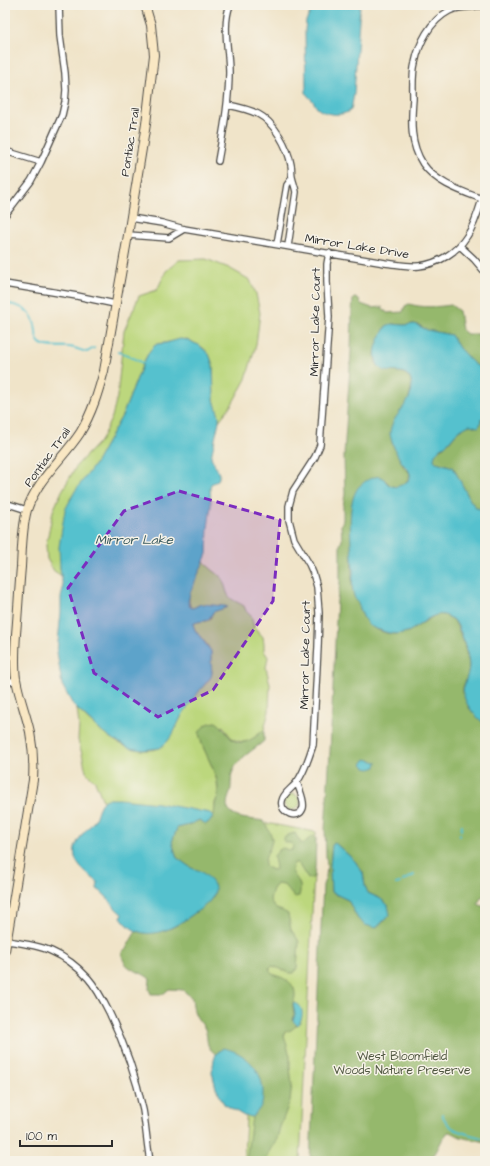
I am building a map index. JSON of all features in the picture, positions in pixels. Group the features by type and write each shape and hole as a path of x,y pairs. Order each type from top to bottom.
{"main road":[{"name":"Pontiac Trail","path":"5,951 34,780 34,764 30,731 16,680 15,654 24,525 35,492 79,433 88,418 104,371 146,124 154,55 151,25 145,5"}],"street":[{"path":"5,215 31,181 62,115 65,102 65,73 60,36 59,5"},
{"path":"218,161 228,105 229,72 226,25 227,12 230,5"},
{"path":"482,199 445,183 433,175 423,164 415,148 411,126 414,64 420,45 428,30 449,11 465,7 485,6"},
{"path":"228,105 243,108 259,114 280,136 286,149 291,165 292,178 296,192 288,246"},
{"path":"5,151 41,162"},
{"path":"277,244 287,185 292,178"},
{"name":"Mirror Lake Drive","path":"131,218 184,229 402,265 419,266 434,262 460,246 468,235 485,190"},
{"path":"283,204 294,206"},
{"path":"128,235 169,238 184,229"},
{"path":"460,246 485,272"},
{"name":"Mirror Lake Court","path":"297,782 299,791 304,800 304,807 302,812 290,815 285,812 281,806 282,800 297,782 309,759 313,745 319,613 317,587 313,573 294,540 289,520 288,506 298,481 315,457 320,445 329,317 326,282 329,253"},
{"path":"5,284 115,304"},
{"path":"5,503 28,510"},
{"path":"5,683 16,680"},
{"path":"7,941 39,947 52,951 65,958 83,973 99,993 117,1029 133,1071 143,1110 150,1161"}],"highlighted area":[{"path":"179,491 280,520 273,601 213,690 158,717 94,673 68,588 124,511"}],"green space":[{"path":"206,259 229,268 250,280 256,294 260,313 256,345 246,379 232,404 219,421 214,399 213,367 208,354 203,348 187,339 157,344 153,347 143,363 123,414 95,464 70,499 60,568 62,576 54,571 47,559 46,545 53,511 62,491 77,465 101,440 112,417 117,397 124,331 139,296 157,290 166,271 179,260"},
{"name":"West Bloomfield Woods Nature Preserve","path":"354,298 359,299 361,304 372,308 382,307 387,313 403,312 405,306 409,304 430,307 451,305 459,311 462,330 467,334 485,334 485,371 473,363 459,348 451,335 427,330 414,324 393,324 386,326 377,347 375,355 376,363 379,368 384,370 403,373 408,376 411,381 408,402 392,443 404,467 410,475 407,481 398,487 391,486 383,478 351,525 352,584 354,596 364,619 375,629 386,633 395,634 408,632 437,614 445,615 454,620 463,640 469,664 468,675 463,687 463,693 469,708 485,724 485,896 481,897 478,904 485,907 485,1142 464,1138 448,1132 429,1161 310,1161 323,885 326,877 327,866 325,829 337,600 340,585 340,545 342,540 341,525 343,520 345,494 344,456","holes":["335,843 355,861 363,873 365,886 368,893 381,899 385,921 379,924 358,919 348,900 331,892 330,867 332,845"]},
{"path":"481,419 485,419 485,510 476,508 470,500 453,467 434,460 436,453 460,430 472,425 478,427"},
{"name":"West Bloomfield Woods Nature Preserve","path":"204,561 221,577 228,595 233,600 244,606 246,611 251,616 254,627 263,637 264,651 268,657 266,668 270,684 269,711 264,730 250,741 242,742 232,739 223,726 201,743 209,758 217,781 218,796 215,803 215,814 316,832 300,1161 243,1161 247,1102 135,801 109,799 103,801 95,781 86,772 78,740 79,725 77,709 109,737 118,743 138,750 158,748 167,741 173,733 185,710 209,680 212,673 211,652 196,632 193,624 210,619 213,612 227,607 201,604 193,608 190,604 189,599 192,585"},
{"name":"West Bloomfield Woods Nature Preserve","path":"216,722 232,739 240,742 245,742 257,736 264,730 264,741 242,758 235,766 227,806 231,813 238,817 264,821 272,838 265,865 268,868 274,870 276,869 274,856 279,850 283,848 292,850 293,846 291,843 284,842 284,838 288,835 295,833 300,842 303,844 312,836 316,838 314,877 308,879 298,863 294,863 292,869 299,882 299,896 294,897 284,885 277,884 273,889 270,899 275,908 288,914 291,930 299,942 297,968 294,973 290,973 273,966 269,968 273,974 288,981 295,991 293,1020 297,1025 291,1030 285,1032 284,1035 290,1056 292,1084 290,1101 277,1139 270,1150 266,1161 246,1161 252,1117 258,1110 223,1048 216,1054 208,1045 205,1029 195,1014 192,998 183,990 169,989 163,994 151,994 149,989 150,979 128,966 125,963 122,952 127,947 136,931 152,932 166,930 173,927 199,910 210,901 214,895 215,888 213,883 201,872 191,868 177,858 172,842 177,828 189,825 199,820 206,824 214,816 215,804 218,796 217,783 199,733 206,725"},
{"path":"289,794 295,794 300,799 298,808 295,810 289,810 284,805 284,799"}],"water":[{"path":"314,5 360,5 354,94 351,110 343,114 329,114 320,110 306,92 305,30 306,21"},
{"path":"391,324 415,324 427,330 451,335 459,348 473,363 485,371 485,419 481,419 479,427 469,425 457,432 445,446 435,454 434,460 453,467 470,500 476,508 485,510 485,724 469,707 464,697 463,692 469,661 462,635 454,620 443,615 432,616 412,630 393,634 373,628 367,623 353,593 350,519 352,502 356,492 364,482 374,477 382,477 388,484 395,487 406,482 410,477 409,471 397,454 390,434 394,420 407,402 410,395 412,388 411,381 404,373 383,370 376,360 376,350 379,340 386,326"},
{"name":"Mirror Lake","path":"180,339 189,340 199,345 209,354 213,365 214,400 219,416 211,457 219,474 219,478 211,484 210,487 211,506 207,554 190,593 188,602 190,607 193,608 201,604 228,607 213,612 206,620 193,624 195,630 211,651 211,677 182,715 173,734 167,742 160,748 143,750 129,748 104,734 73,705 62,685 57,652 63,588 59,547 65,510 75,491 95,464 123,414 149,352 157,344"},
{"path":"366,759 377,762 376,767 370,769 366,768 362,764"},
{"path":"106,799 158,803 210,813 213,816 206,824 199,820 189,825 177,828 172,842 177,858 203,873 214,885 215,889 211,899 201,909 174,926 155,933 137,931 129,926 121,917 122,914 104,894 97,889 98,882 81,867 75,856 77,843 83,833 94,821 100,806"},
{"path":"335,843 355,861 363,873 365,886 368,893 381,899 388,905 390,915 376,928 365,925 358,919 348,900 331,892 330,867 332,845"},
{"path":"293,1003 297,1004 301,1008 302,1012 300,1022 297,1025 293,1021 295,1014"},
{"path":"223,1048 238,1053 251,1063 256,1069 262,1083 263,1091 261,1106 252,1117 244,1116 224,1104 216,1088 212,1072 214,1060 216,1054"}],"waterway":[{"path":"5,303 22,308 30,314 35,324 38,341 45,346 71,347 87,352 94,348"},
{"path":"118,352 143,363"},
{"path":"461,830 462,825"},
{"path":"403,881 414,875"},
{"path":"396,884 400,883"},
{"path":"442,1114 445,1121 454,1129 485,1139"}]}
